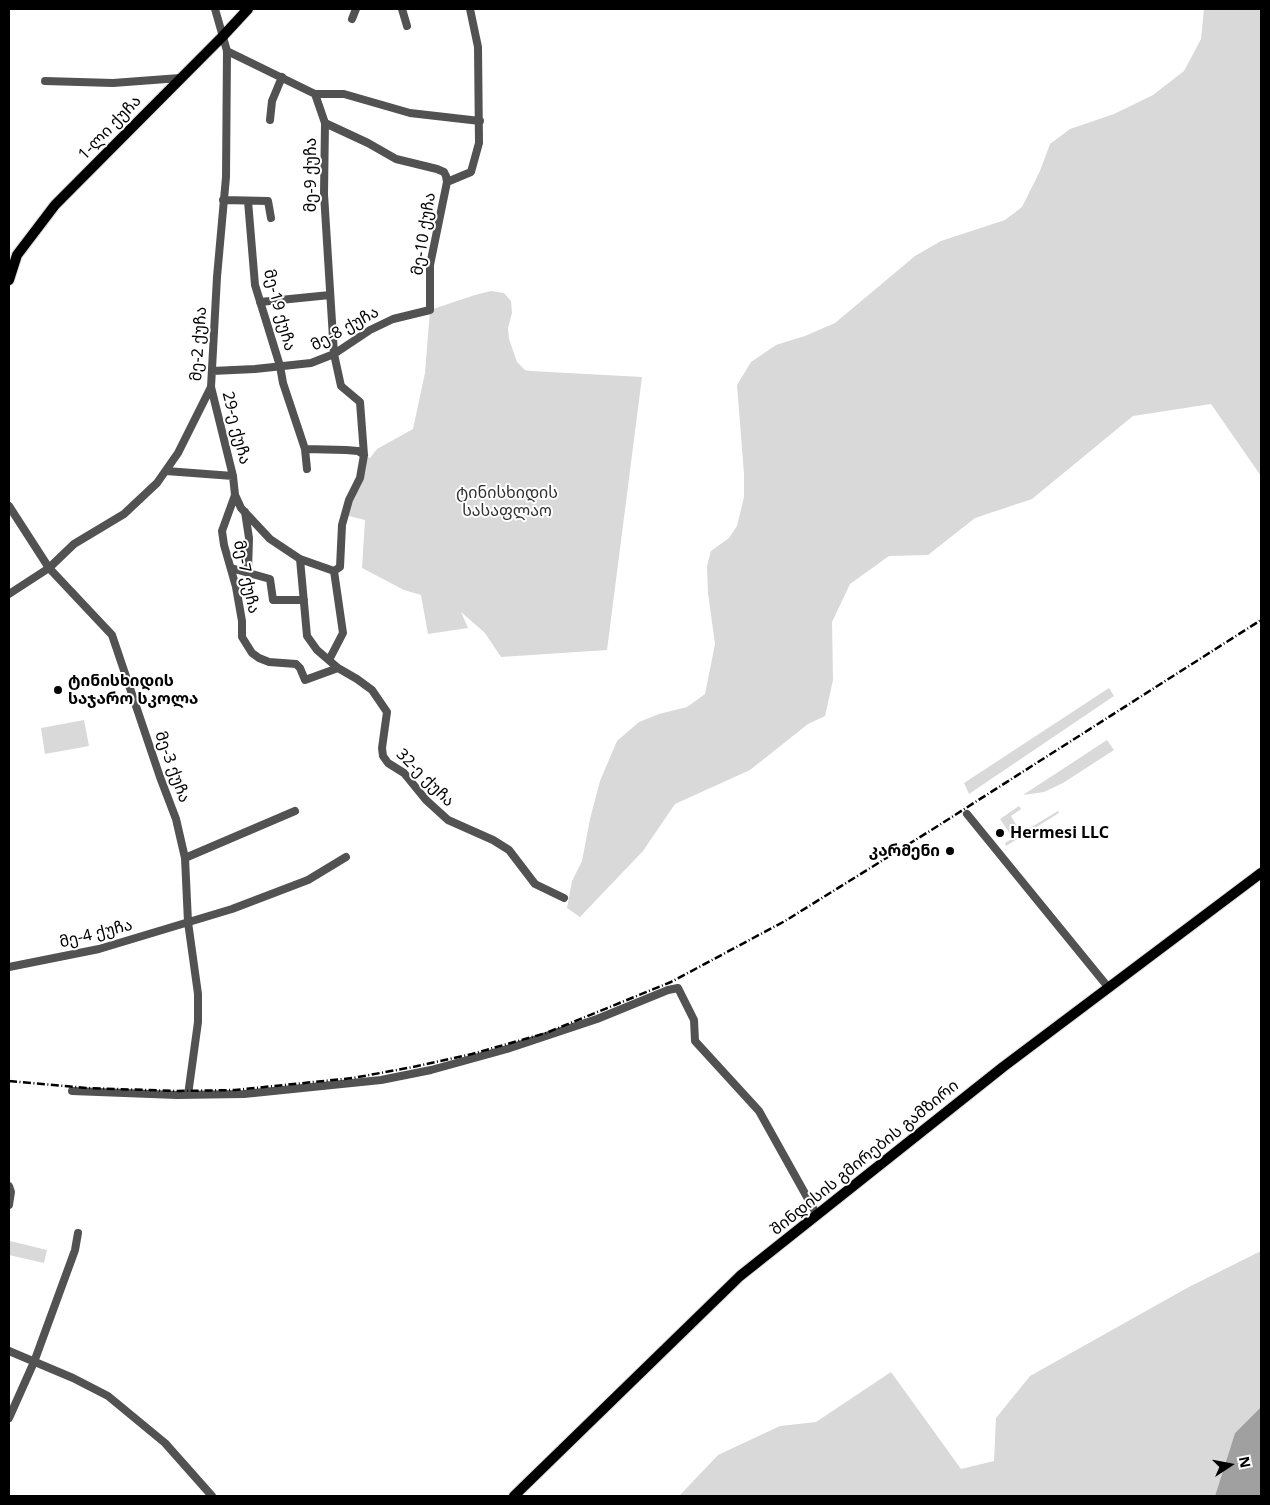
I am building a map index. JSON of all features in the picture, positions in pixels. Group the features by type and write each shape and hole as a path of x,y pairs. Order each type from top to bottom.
{"main road":[{"name":"1-ლი ქუჩა","path":"9,280 17,255 56,205 248,9"},
{"name":"შინდისის გმირების გამზირი","path":"514,1496 740,1276 940,1116 1261,873"}],"street":[{"name":"მე-2 ქუჩა","path":"9,594 49,568 74,544 124,514 157,483 178,453 211,387 226,176 227,51 214,9"},
{"path":"352,19 356,9"},
{"path":"402,9 407,26"},
{"path":"447,182 471,172 479,142 478,47 470,9"},
{"path":"227,51 315,94 344,94 410,113 480,121"},
{"path":"270,120 272,101 282,77"},
{"path":"46,81 113,83 180,78"},
{"name":"მე-9 ქუჩა","path":"315,94 325,123 324,194 334,354 341,386 360,402 364,454 360,478 342,525 340,567 334,571"},
{"name":"მე-10 ქუჩა","path":"325,123 368,143 396,159 444,172 447,182 430,265 430,310"},
{"path":"223,200 268,201 271,218"},
{"name":"მე-19 ქუჩა","path":"248,201 255,285 280,366 282,383 305,449 307,469"},
{"path":"260,302 330,295"},
{"name":"მე-8 ქუჩა","path":"212,371 311,363 334,354 370,330 393,319 430,310"},
{"name":"29-ე ქუჩა","path":"211,387 234,476 235,495"},
{"path":"305,449 358,451 364,454"},
{"path":"166,471 234,476"},
{"path":"235,495 241,508 270,539 300,559 334,571 343,633 329,660"},
{"name":"მე-7 ქუჩა","path":"235,495 222,531 240,612 242,637 252,653 269,662 296,664 300,668 305,680 338,668"},
{"name":"მე-3 ქუჩა","path":"9,506 49,568 112,635 176,819 185,858 188,922 198,994 198,1022 188,1095"},
{"path":"245,512 249,538 248,572"},
{"name":"32-ე ქუჩა","path":"300,559 307,636 317,650 338,668 372,690 387,712 382,748 383,756 388,763 404,774 426,800 448,820 493,840 509,850 535,884 564,898"},
{"path":"230,568 270,579 273,600 304,600"},
{"path":"185,858 295,811"},
{"path":"967,814 1108,987"},
{"name":"მე-4 ქუჩა","path":"9,967 99,950 232,909 308,880 346,857"},
{"path":"72,1091 188,1095 244,1094 381,1080 431,1070 507,1049 597,1020 668,990 678,988 694,1020 695,1041 759,1111 817,1215"},
{"path":"9,1186 11,1192 9,1205"},
{"path":"9,1418 34,1362 75,1250 78,1233"},
{"path":"9,1351 73,1378 108,1396 166,1443 212,1496"}],"green space":[{"path":"1204,9 1261,9 1261,476 1211,404 1133,416 1032,499 975,518 928,555 889,556 850,584 832,622 833,680 825,716 808,724 750,770 675,804 643,851 580,917 567,908 572,881 582,861 600,781 617,741 639,722 659,714 687,707 705,694 715,644 708,593 707,566 711,551 729,538 737,526 744,497 737,385 751,362 776,345 805,336 835,323 915,256 941,241 1005,220 1022,207 1040,171 1050,144 1070,129 1114,114 1153,95 1184,71 1201,39"},
{"name":"ტინისხიდის სასაფლაო","path":"491,291 504,293 511,301 512,313 508,328 509,339 517,362 525,370 642,377 607,650 501,657 485,633 461,612 468,628 428,634 421,595 404,590 362,568 365,520 345,515 364,455 370,458 377,449 413,429 425,373 430,310"},
{"path":"1109,688 1114,696 969,794 964,783"},
{"path":"84,720 89,746 45,754 41,728"},
{"path":"1107,740 1114,750 1063,783 1044,792 1023,795"},
{"path":"1019,806 1021,809 1011,816 1018,828 1010,834 1000,819"},
{"path":"1058,811 1059,813 1006,846 1005,843"},
{"path":"10,1241 47,1250 44,1263 9,1255"},
{"path":"1261,1251 1261,1407 1235,1433 1215,1496 679,1496 718,1455 780,1426 816,1422 891,1372 961,1469 994,1461 996,1418 1030,1376 1187,1288"}],"shaded area":[{"path":"1261,1407 1261,1496 1215,1496 1235,1433"}],"railway":[{"path":"9,1081 86,1088 177,1091 235,1090 353,1078 472,1054 546,1033 671,982 785,921 1261,620"}],"place":[{"name":"ტინისხიდის საჯარო სკოლა","path":"58,690"},
{"name":"Hermesi LLC","path":"1000,833"},
{"name":"კარმენი","path":"950,851"}]}
